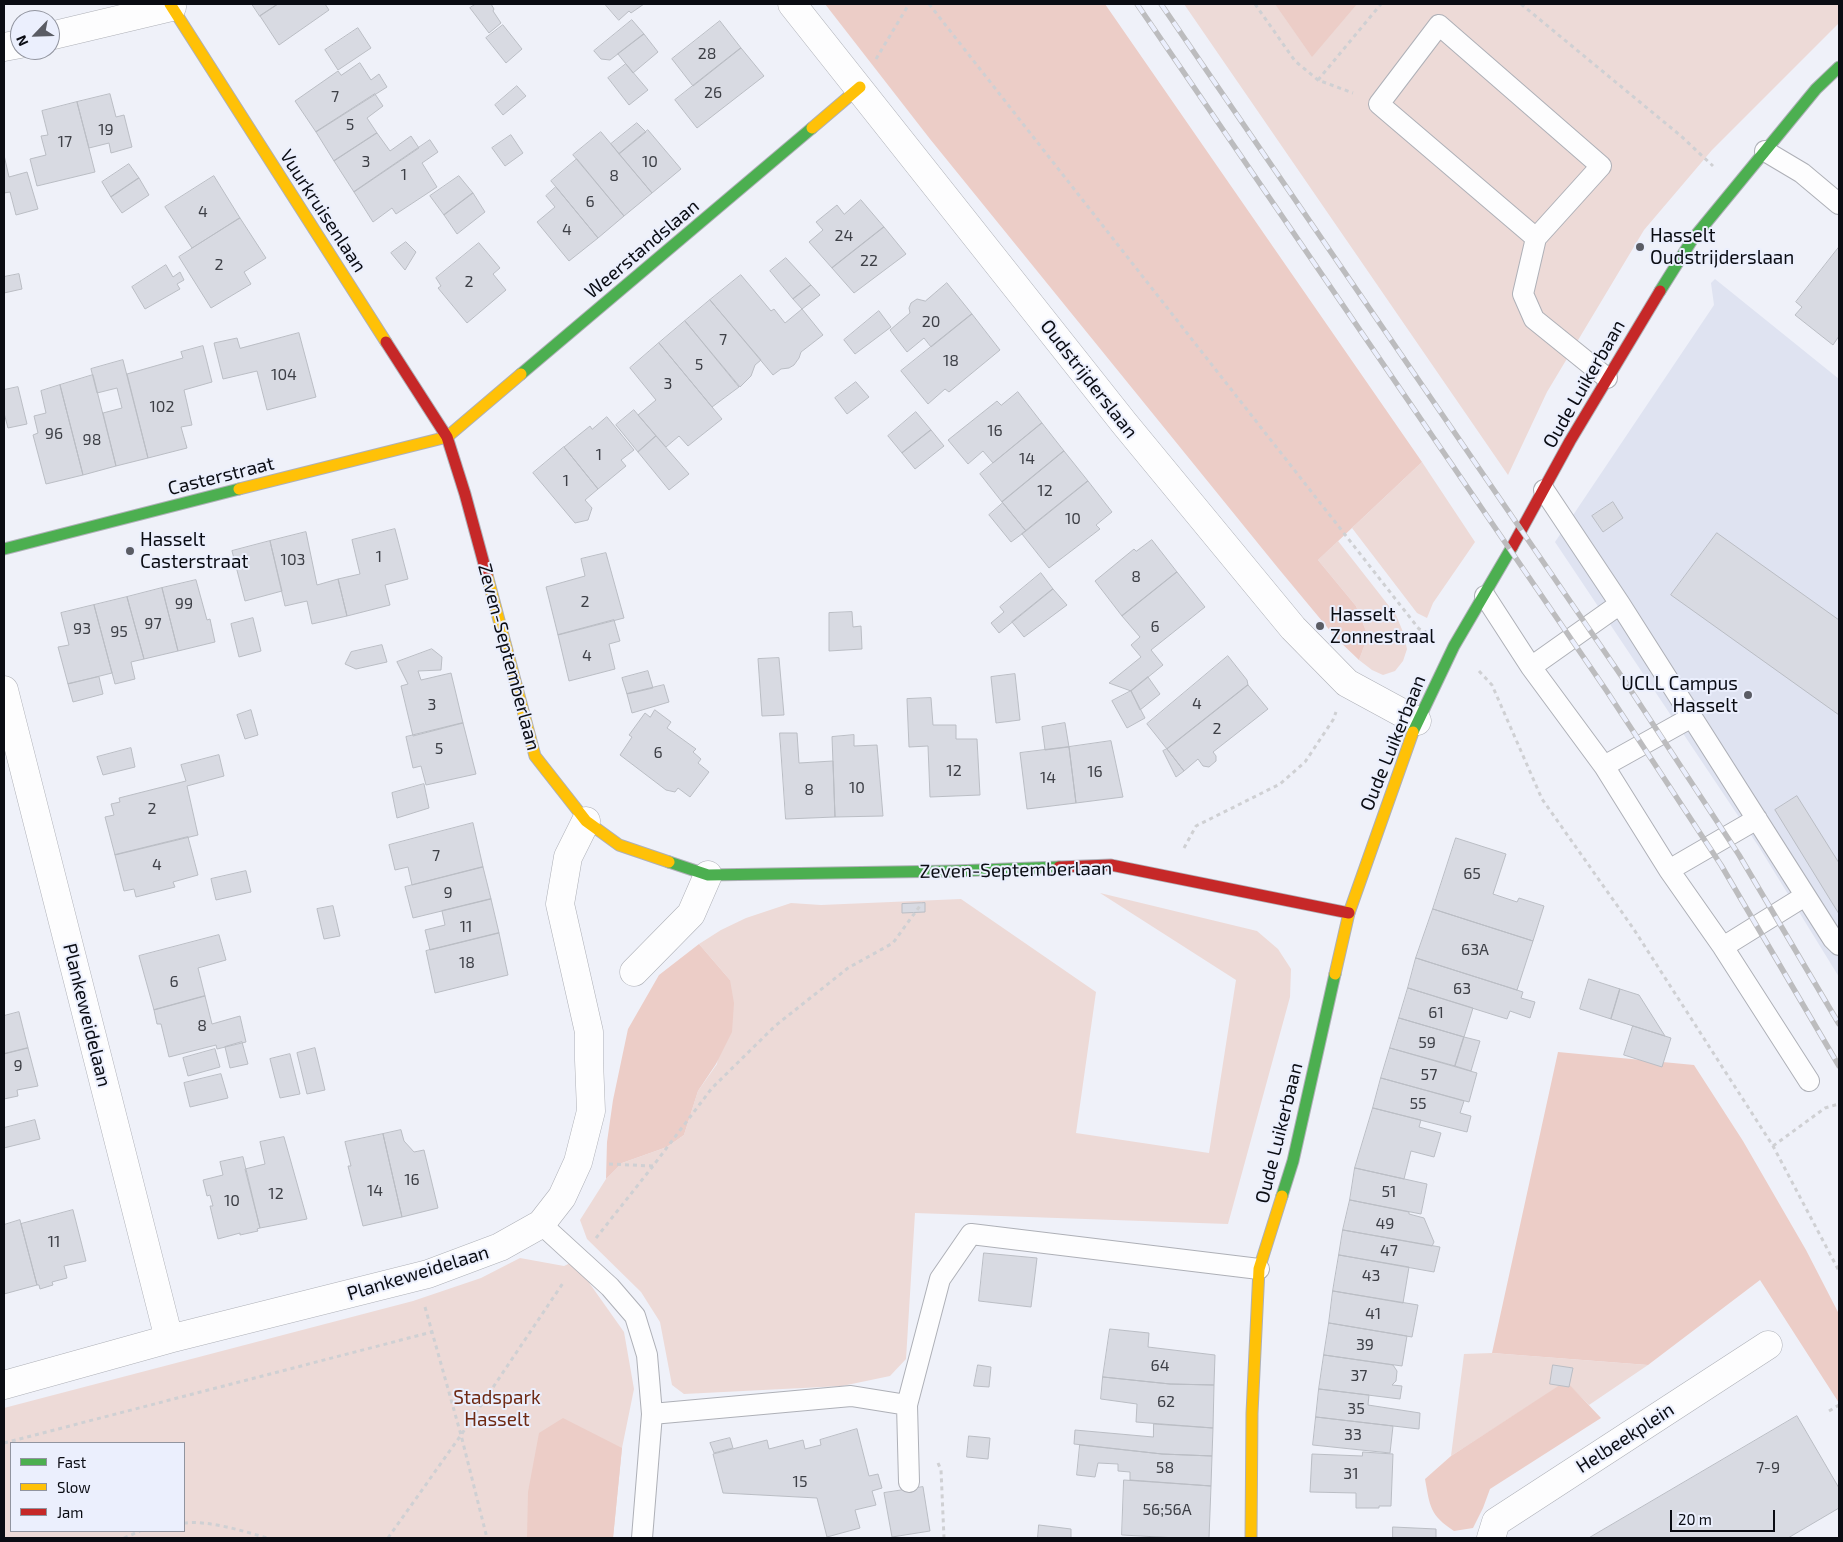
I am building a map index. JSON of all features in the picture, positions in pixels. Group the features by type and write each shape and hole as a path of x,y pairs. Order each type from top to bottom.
{"street":[{"name":"Oudstrijderslaan","path":"792,4 1130,431 1294,628 1347,683 1417,721"},
{"path":"60,34 171,6"},
{"name":"Vuurkruisenlaan","path":"171,6 447,437"},
{"name":"Oude Luikerbaan","path":"1251,1538 1252,1413 1259,1269 1293,1161 1349,913 1417,721 1454,646 1485,596 1570,441 1692,240 1816,89 1839,67"},
{"name":"Weerstandslaan","path":"447,437 860,88"},
{"name":"Casterstraat","path":"4,549 447,437"},
{"name":"Zeven-Septemberlaan","path":"447,437 465,494 535,756 586,821 619,846 708,875 1111,866 1349,913"},
{"name":"Plankeweidelaan","path":"4,690 169,1339"},
{"name":"Plankeweidelaan","path":"4,1385 169,1339 416,1278 500,1248 541,1224 562,1197 578,1162 591,1111 589,1032 560,904 568,857 586,821"},
{"path":"634,972 690,914 708,875"},
{"name":"Helbeekplein","path":"1491,1538 1496,1522 1768,1344"}],"lane":[{"path":"1536,238 1380,104 1439,25 1601,166 1536,238 1523,294 1534,319 1607,378"},
{"path":"1765,151 1802,174 1839,204"},
{"path":"1544,490 1620,604 1805,896 1833,939 1839,945"},
{"path":"1485,596 1531,667 1604,766 1669,870 1723,947 1809,1081"},
{"path":"1531,667 1620,604"},
{"path":"1604,766 1692,717"},
{"path":"1669,870 1757,818"},
{"path":"1723,947 1805,896"},
{"path":"541,1224 610,1287 635,1316 647,1355 652,1414 642,1538"},
{"path":"909,1482 907,1405 940,1279 971,1234 1259,1269"},
{"path":"652,1414 851,1396 907,1405"}],"path":[{"path":"860,88 909,4"},
{"path":"929,4 1419,629 1454,646 1492,685 1542,799 1632,928 1773,1146 1839,1270"},
{"path":"1255,4 1294,61 1318,80 1380,104"},
{"path":"1318,80 1382,4"},
{"path":"1521,4 1681,136 1735,187"},
{"path":"1168,877 1196,826 1280,784 1305,762 1333,720 1347,683"},
{"path":"388,1538 461,1435 579,1259 712,1088 775,1026 848,968 893,943 922,903"},
{"path":"1773,1146 1825,1108 1839,1104"},
{"path":"578,1162 653,1166"},
{"path":"416,1278 461,1435 487,1538"},
{"path":"4,1443 432,1332"},
{"path":"1829,1411 1839,1405"},
{"path":"185,1523 192,1522 240,1530 267,1538"},
{"path":"124,1538 138,1532"}],"shaded area":[{"path":"825,4 1105,4 1422,462 1318,560 1356,606 1368,636 1359,660 1337,639 1278,568 930,139"},
{"path":"1275,4 1357,4 1312,57"},
{"name":"UCLL Campus Hasselt","path":"1715,279 1839,379 1839,977 1759,847 1555,542 1714,305 1711,283"},
{"path":"699,944 730,980 734,1003 732,1032 716,1064 698,1091 684,1135 667,1147 622,1163 606,1179 607,1142 613,1100 628,1029 659,975"},
{"path":"1558,1052 1694,1065 1743,1141 1806,1250 1839,1314 1839,1403 1760,1280 1648,1365 1492,1353"},
{"path":"1566,1381 1601,1418 1490,1489 1473,1528 1454,1531 1440,1520 1432,1510 1425,1479 1451,1456"},
{"path":"563,1418 622,1448 613,1538 527,1538 528,1492 539,1433"}],"green space":[{"path":"1184,4 1839,4 1839,23 1712,150 1644,230 1547,392 1508,475"},
{"path":"1422,462 1475,542 1433,603 1427,618 1417,613 1352,528"},
{"path":"1338,541 1396,615 1407,649 1403,661 1395,671 1383,675 1372,670 1359,660 1368,636 1356,606 1318,560"},
{"path":"1100,893 1257,931 1278,949 1291,969 1290,997 1228,1224 915,1213 906,1359 890,1376 842,1386 684,1394 672,1385 660,1322 641,1292 587,1239 580,1220 606,1179 622,1163 667,1147 684,1135 698,1091 717,1064 730,980 699,944 721,930 746,918 791,903 821,905 961,899 1096,992 1076,1133 1209,1153 1236,980"},
{"name":"Stadspark Hasselt","path":"520,1258 564,1266 579,1259 590,1284 624,1332 634,1389 622,1448 613,1538 4,1538 4,1408 413,1301 481,1278"},
{"path":"1492,1353 1648,1365 1589,1405 1566,1382 1451,1456 1464,1354"}],"building":[{"path":"252,4 278,4 260,16"},
{"path":"278,4 325,4 329,10 279,45 260,16"},
{"path":"476,4 491,4 501,23 489,33 470,8"},
{"path":"605,4 644,4 631,13 629,11 619,20"},
{"path":"632,20 644,34 610,60 601,59 594,51"},
{"path":"720,21 741,48 693,86 672,59"},
{"path":"503,25 522,49 506,63 486,38"},
{"path":"358,28 371,48 338,70 325,50"},
{"path":"644,34 658,52 633,73 618,54"},
{"path":"741,48 764,76 697,128 675,100"},
{"path":"360,63 371,80 379,74 387,87 316,132 295,101 338,71 341,75"},
{"path":"626,64 648,90 629,105 608,78"},
{"path":"517,86 526,96 503,115 495,105"},
{"path":"110,94 116,117 124,115 132,147 111,153 109,143 89,148 77,102"},
{"path":"375,94 383,106 367,118 377,133 334,161 316,132"},
{"path":"77,102 95,172 37,186 30,159 46,155 41,136 48,135 42,111"},
{"path":"637,123 646,132 619,154 611,144"},
{"path":"648,130 681,169 652,193 619,154"},
{"path":"601,132 652,193 624,216 573,155"},
{"path":"377,133 390,151 411,136 419,148 354,192 334,161"},
{"path":"511,135 523,153 505,166 492,148"},
{"path":"430,140 438,152 422,163 437,187 396,214 392,208 373,222 354,192"},
{"path":"4,155 9,177 27,172 38,209 16,215 10,192 4,193"},
{"path":"577,159 624,216 598,238 551,181"},
{"path":"129,164 139,178 111,197 102,182"},
{"path":"214,176 240,218 192,248 165,207"},
{"path":"459,176 473,193 444,215 430,196"},
{"path":"139,178 149,195 122,213 111,197"},
{"path":"556,187 598,238 569,261 537,222 555,207 546,196"},
{"path":"473,193 485,212 457,234 444,215"},
{"path":"861,200 884,227 832,268 809,242 823,230 816,222 837,205 844,214"},
{"path":"240,218 266,258 244,272 251,284 211,308 179,257"},
{"path":"884,227 906,254 854,293 832,268"},
{"path":"406,242 416,252 405,270 391,253"},
{"path":"479,243 500,268 493,274 506,290 467,323 438,288 441,286 436,278"},
{"path":"1839,247 1839,336 1833,345 1795,315 1802,307 1796,302"},
{"path":"786,258 811,285 793,299 770,271"},
{"path":"166,265 173,277 180,272 184,280 177,284 180,289 145,309 132,287"},
{"path":"19,274 22,289 4,293 4,277"},
{"path":"741,275 771,311 774,309 785,323 802,309 823,335 801,352 794,365 781,369 773,375 710,300"},
{"path":"947,283 972,314 931,347 924,338 907,352 890,330 910,313 911,303 917,299 925,301"},
{"path":"811,285 820,295 802,309 793,299"},
{"path":"710,300 761,360 755,365 751,376 740,387 685,321"},
{"path":"879,311 891,327 855,354 844,340"},
{"path":"972,314 1000,350 949,392 945,389 928,404 901,371"},
{"path":"685,321 739,387 712,407 659,343"},
{"path":"299,333 316,397 267,410 257,371 223,379 214,343 237,338 240,348"},
{"path":"659,343 722,419 688,446 679,436 666,447 638,415 656,400 630,368"},
{"path":"203,346 212,382 184,390 192,425 181,427 187,448 148,458 127,374 183,358 181,352"},
{"path":"123,360 148,458 116,466 103,413 122,408 117,388 97,393 91,369"},
{"path":"93,375 116,466 83,475 60,385"},
{"path":"856,382 869,397 847,414 835,398"},
{"path":"60,385 83,475 46,484 33,435 38,433 34,416 46,413 41,391"},
{"path":"18,387 27,424 8,428 4,413 4,390"},
{"path":"1018,392 1042,423 993,463 983,451 968,464 948,440 997,401 1001,405"},
{"path":"634,410 656,436 638,452 616,425"},
{"path":"916,412 931,430 902,453 888,436"},
{"path":"607,417 634,450 621,460 626,466 598,489 564,447 590,426 592,429"},
{"path":"1042,423 1064,451 1002,502 980,474"},
{"path":"931,430 944,446 915,469 902,453"},
{"path":"656,436 689,474 669,490 638,452"},
{"path":"564,447 598,489 585,500 592,508 588,520 575,523 533,473"},
{"path":"1064,451 1088,481 1026,531 1002,502"},
{"path":"1088,481 1112,512 1096,525 1100,529 1049,568 1022,534"},
{"path":"1613,502 1623,518 1603,532 1592,516"},
{"path":"1003,503 1026,531 1011,542 989,515"},
{"path":"395,529 408,579 385,585 390,605 347,616 338,579 360,574 352,540"},
{"path":"306,532 317,585 338,579 347,616 312,624 307,601 285,606 270,541"},
{"path":"1717,533 1839,620 1839,715 1671,595"},
{"path":"1152,540 1177,572 1122,616 1095,581 1134,549 1136,551"},
{"path":"270,541 282,591 245,601 232,551"},
{"path":"606,553 624,618 558,635 546,587 585,576 581,559"},
{"path":"1177,572 1205,607 1151,650 1163,665 1131,691 1109,683 1141,657 1131,645 1140,637 1122,616"},
{"path":"1041,573 1053,589 999,633 991,623 1004,612 1000,607"},
{"path":"196,580 207,620 210,619 215,642 178,651 162,588"},
{"path":"162,588 178,651 144,659 127,597"},
{"path":"1053,589 1067,605 1024,637 1012,622"},
{"path":"127,597 144,659 131,662 135,679 115,684 94,605"},
{"path":"94,605 112,673 68,684 58,647 69,645 61,613"},
{"path":"852,612 853,627 861,626 862,649 829,651 829,613"},
{"path":"253,618 261,651 239,657 231,624"},
{"path":"614,620 620,641 609,644 615,669 569,681 558,635"},
{"path":"382,645 387,662 356,669 345,664 351,652"},
{"path":"432,649 442,657 441,670 418,671 421,680 451,673 463,723 413,736 401,686 408,684 397,662"},
{"path":"1228,656 1247,680 1248,685 1167,749 1147,724"},
{"path":"779,658 784,715 762,716 758,659"},
{"path":"648,671 653,688 627,694 622,678"},
{"path":"1015,674 1020,720 996,723 991,677"},
{"path":"99,677 103,694 73,702 68,684"},
{"path":"1148,677 1160,694 1140,710 1131,691"},
{"path":"664,685 669,702 632,713 627,694"},
{"path":"1248,685 1268,709 1213,752 1216,756 1216,761 1209,767 1203,766 1198,759 1184,771 1167,749"},
{"path":"1131,691 1145,718 1127,728 1112,701"},
{"path":"931,698 933,725 956,725 956,739 977,739 980,795 930,797 928,746 909,747 907,699"},
{"path":"251,710 258,735 245,739 237,715"},
{"path":"655,710 671,722 667,728 696,749 693,752 701,759 698,763 709,772 690,797 678,788 675,792 666,790 620,755 632,737 629,735 645,713 650,717"},
{"path":"463,723 476,774 426,785 421,766 413,768 406,737"},
{"path":"1065,723 1069,747 1045,750 1042,727"},
{"path":"780,733 797,733 799,763 833,761 835,817 786,819"},
{"path":"854,735 854,746 877,745 883,816 835,817 832,737"},
{"path":"1111,741 1123,797 1076,803 1069,747"},
{"path":"1069,747 1076,803 1027,809 1020,753"},
{"path":"131,748 135,767 103,775 97,757"},
{"path":"1167,749 1184,771 1176,777 1163,751"},
{"path":"219,755 224,776 187,786 198,835 115,855 105,817 114,815 111,804 120,802 119,798 186,781 181,765"},
{"path":"424,784 429,808 397,818 392,793"},
{"path":"1797,796 1839,863 1839,914 1775,810"},
{"path":"473,823 483,867 412,885 408,867 395,870 389,845"},
{"path":"188,837 198,875 173,882 175,887 136,897 134,889 124,891 115,855"},
{"path":"1456,838 1506,854 1493,894 1517,902 1519,898 1544,906 1533,941 1433,909"},
{"path":"483,867 491,899 413,918 405,887"},
{"path":"246,871 251,892 216,900 211,879"},
{"path":"491,899 499,933 430,950 425,930 445,925 442,911"},
{"path":"925,903 925,912 902,913 902,904"},
{"path":"333,906 340,936 324,939 317,909"},
{"path":"1433,909 1533,941 1517,990 1416,958"},
{"path":"499,933 508,975 435,993 426,951"},
{"path":"219,935 226,960 198,968 205,996 154,1010 139,956"},
{"path":"1416,958 1523,992 1521,998 1535,1002 1530,1018 1510,1011 1507,1019 1408,988"},
{"path":"1589,979 1620,989 1611,1019 1580,1009"},
{"path":"1408,988 1473,1008 1464,1037 1399,1018"},
{"path":"1620,989 1639,995 1665,1036 1611,1019"},
{"path":"205,996 212,1024 240,1016 246,1042 217,1049 216,1045 169,1057 161,1024 157,1024 154,1010"},
{"path":"19,1012 28,1048 4,1054 4,1016"},
{"path":"1399,1018 1464,1037 1455,1066 1390,1048"},
{"path":"1633,1026 1671,1038 1662,1067 1624,1055"},
{"path":"1464,1037 1480,1041 1471,1071 1455,1066"},
{"path":"242,1042 248,1064 230,1068 225,1047"},
{"path":"28,1048 38,1086 17,1090 18,1096 4,1099 4,1054"},
{"path":"315,1048 325,1090 307,1094 297,1053"},
{"path":"1390,1048 1477,1073 1469,1102 1381,1078"},
{"path":"215,1049 220,1067 188,1076 183,1058"},
{"path":"290,1054 300,1094 280,1098 270,1059"},
{"path":"221,1074 228,1098 190,1107 184,1083"},
{"path":"1381,1078 1464,1101 1460,1113 1471,1116 1467,1132 1373,1108"},
{"path":"1373,1108 1421,1120 1419,1127 1441,1133 1434,1157 1411,1151 1404,1179 1355,1168"},
{"path":"35,1120 40,1139 4,1148 4,1128"},
{"path":"401,1130 404,1141 414,1152 424,1150 438,1208 402,1217 383,1134"},
{"path":"383,1134 402,1217 363,1226 348,1166 351,1166 345,1142"},
{"path":"284,1137 307,1219 260,1228 245,1169 265,1164 260,1142"},
{"path":"243,1157 260,1228 257,1229 258,1231 240,1235 240,1233 218,1239 210,1206 213,1206 210,1195 207,1196 203,1180 223,1175 220,1162"},
{"path":"1355,1168 1427,1184 1421,1214 1350,1200"},
{"path":"1350,1200 1409,1212 1409,1214 1424,1218 1434,1242 1432,1246 1343,1230"},
{"path":"73,1210 86,1261 64,1266 67,1278 52,1282 53,1285 40,1289 39,1285 37,1285 21,1224"},
{"path":"20,1220 37,1285 4,1294 4,1225"},
{"path":"1343,1230 1440,1247 1434,1272 1339,1255"},
{"path":"984,1253 1037,1258 1031,1307 979,1301"},
{"path":"1339,1255 1409,1267 1403,1303 1333,1291"},
{"path":"1333,1291 1418,1305 1412,1337 1329,1323"},
{"path":"1329,1323 1407,1336 1402,1366 1324,1355"},
{"path":"1110,1329 1149,1333 1148,1347 1215,1355 1214,1385 1170,1384 1103,1377"},
{"path":"1324,1355 1393,1365 1397,1371 1396,1381 1392,1385 1402,1386 1400,1399 1319,1389"},
{"path":"978,1365 991,1367 989,1387 974,1386"},
{"path":"1553,1365 1573,1368 1569,1387 1550,1384"},
{"path":"1103,1377 1170,1384 1214,1385 1213,1428 1136,1422 1137,1404 1101,1399"},
{"path":"1319,1389 1369,1395 1368,1405 1420,1413 1419,1429 1316,1417"},
{"path":"1797,1416 1839,1488 1839,1508 1788,1538 1589,1538"},
{"path":"1316,1417 1393,1426 1390,1453 1313,1445"},
{"path":"1154,1424 1213,1428 1212,1456 1162,1454 1074,1444 1075,1430 1153,1437"},
{"path":"857,1429 869,1476 878,1474 882,1488 872,1491 876,1505 855,1510 860,1528 827,1537 817,1498 723,1493 713,1454 767,1440 769,1449 803,1440 805,1449 821,1445 820,1440"},
{"path":"969,1436 990,1438 988,1459 967,1457"},
{"path":"730,1438 733,1448 714,1453 710,1443"},
{"path":"1080,1445 1162,1454 1212,1456 1211,1486 1130,1480 1130,1472 1118,1471 1118,1464 1098,1463 1095,1477 1077,1475"},
{"path":"1363,1452 1393,1454 1391,1506 1356,1508 1356,1493 1310,1492 1312,1454 1362,1456"},
{"path":"1124,1480 1211,1486 1209,1538 1122,1535"},
{"path":"923,1487 930,1531 892,1537 884,1493"},
{"path":"1039,1525 1071,1529 1071,1538 1038,1538"},
{"path":"1393,1527 1436,1529 1436,1538 1393,1538"}],"railway":[{"path":"1137,4 1606,690 1721,865 1839,1066"},
{"path":"1161,4 1624,680 1739,855 1839,1024"}],"traffic: fast":[{"path":"1660,291 1692,240 1816,89 1839,67"},
{"path":"521,374 812,128"},
{"path":"4,549 239,489"},
{"path":"1413,732 1454,646 1512,547"},
{"path":"669,862 708,875 954,871 1059,867"},
{"path":"1282,1196 1293,1161 1335,974"}],"traffic: slow":[{"path":"170,4 386,342"},
{"path":"812,128 860,87"},
{"path":"239,489 447,437 521,374"},
{"path":"487,575 535,756 586,821 619,845 669,862"},
{"path":"1335,974 1349,913 1413,732"},
{"path":"1251,1538 1252,1413 1259,1269 1282,1196"}],"traffic: jam":[{"path":"1512,547 1570,441 1660,291"},
{"path":"386,342 447,437 487,575"},
{"path":"1059,867 1111,865 1349,913"}],"place":[{"name":"Hasselt Oudstrijderslaan","path":"1640,247"},
{"name":"Hasselt Casterstraat","path":"130,551"},
{"name":"Hasselt Zonnestraal","path":"1320,626"},
{"name":"UCLL Campus Hasselt","path":"1748,695"}]}
